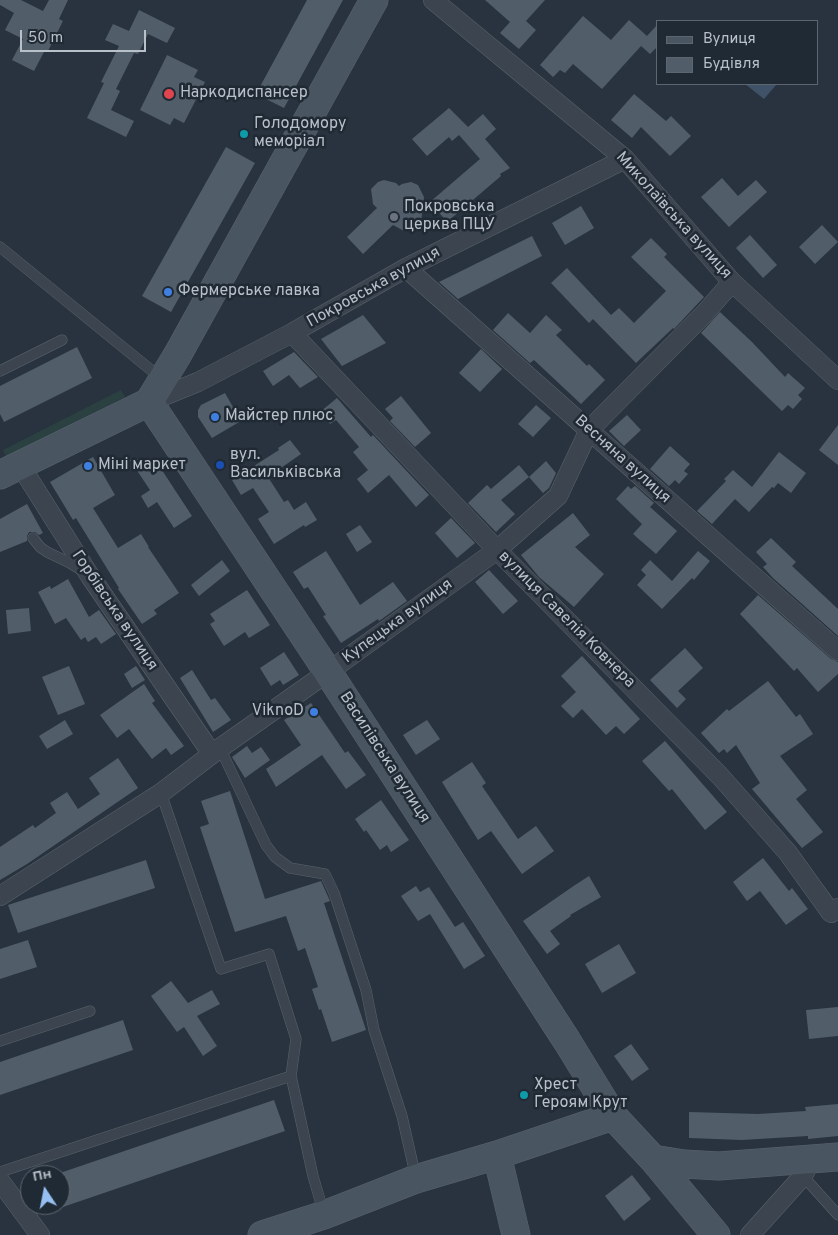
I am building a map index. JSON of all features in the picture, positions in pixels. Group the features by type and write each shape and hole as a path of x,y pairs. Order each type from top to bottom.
{"main road":[{"path":"156,391 374,0"},
{"name":"Покровська вулиця","path":"5,472 156,391"},
{"name":"Василівська вулиця","path":"156,391 328,672 562,1033 613,1116 653,1159"},
{"path":"262,1235 324,1215 416,1178 497,1155 613,1116"},
{"path":"497,1155 516,1235"},
{"path":"653,1159 684,1164 807,1168 838,1157"},
{"path":"653,1159 716,1235"}],"street":[{"name":"Миколаївська вулиця","path":"433,0 625,159 732,282 838,380"},
{"name":"Покровська вулиця","path":"156,391 198,382 292,333 406,268 625,159"},
{"name":"Весняна вулиця","path":"406,268 838,651"},
{"name":"Купецька вулиця","path":"0,896 161,793 216,751 497,550 558,496 589,430 705,313 732,282"},
{"name":"вулиця Савелія Ковнера","path":"292,333 497,550 720,776 788,853 834,911"},
{"name":"Горбівська вулиця","path":"5,472 90,576 216,751"},
{"path":"750,1235 807,1168"},
{"path":"0,1181 40,1235"}],"lane":[{"path":"0,247 156,391"},
{"path":"0,371 62,340"},
{"path":"33,538 47,552 68,562 90,576"},
{"path":"216,751 266,845 275,857 290,868 325,874 334,893 366,990 374,1030 402,1116 416,1178"},
{"path":"161,793 220,969 269,954 296,1039 291,1076 312,1176 324,1215"},
{"path":"0,1041 90,1011"},
{"path":"0,1172 291,1076"},
{"path":"807,1168 838,1215"}],"green space":[{"path":"121,390 125,397 6,457 3,450"}],"water":[{"path":"746,85 776,85 764,99"}],"building":[{"path":"0,0 21,0 43,11 49,0 68,0 59,19 63,21 48,51 45,50 34,71 12,60 23,39 5,30 14,13 0,5"},
{"path":"307,0 343,0 284,108 256,94"},
{"path":"485,0 545,0 526,21 536,30 519,49 500,33 510,22"},
{"path":"139,10 175,28 167,43 148,34 138,54 134,53 116,89 120,91 111,110 134,121 126,137 87,118 104,83 101,82 119,46 105,40 113,24 129,31"},
{"path":"583,16 611,40 629,20 647,36 656,26 656,48 650,54 641,46 602,89 573,64 565,73 560,70 553,77 540,65"},
{"path":"167,55 198,70 194,77 205,82 184,123 174,118 170,125 140,110"},
{"path":"634,94 666,121 671,116 691,136 670,156 641,127 632,138 611,120"},
{"path":"449,108 468,127 483,114 496,129 485,139 510,168 500,174 501,176 447,222 430,202 480,159 459,135 452,141 449,137 427,156 412,139"},
{"path":"226,147 255,163 171,312 142,296"},
{"path":"722,178 738,196 756,180 767,192 729,227 701,197"},
{"name":"Покровська церква ПЦУ","path":"384,180 396,183 399,186 411,182 418,185 424,197 421,222 417,228 411,231 404,231 393,225 363,254 347,237 377,208 373,204 371,189 378,182"},
{"path":"581,206 594,228 565,245 552,223"},
{"path":"822,225 838,242 815,264 799,247"},
{"path":"750,235 777,265 763,278 736,248"},
{"path":"532,236 542,256 458,299 439,282"},
{"path":"651,238 667,254 664,257 704,297 674,329 636,363 593,319 589,323 551,283 567,268 611,315 619,308 634,323 666,291 631,257"},
{"path":"720,312 785,377 788,373 805,388 798,395 802,399 793,409 788,405 782,411 701,333"},
{"path":"508,313 530,333 546,315 562,330 556,335 587,366 589,364 605,380 581,404 534,360 530,363 493,330"},
{"path":"363,315 386,343 342,366 321,339"},
{"path":"77,347 92,378 4,422 0,414 0,386"},
{"path":"481,349 502,369 480,392 459,373"},
{"path":"294,352 318,377 300,388 289,375 273,386 263,371"},
{"path":"225,393 241,421 212,438 198,417 198,410 201,405"},
{"path":"401,396 431,433 415,447 390,421 393,418 385,409"},
{"path":"337,398 371,437 373,435 429,495 416,507 389,475 368,493 357,479 368,470 353,452 359,447 336,420 330,424 320,412"},
{"path":"536,405 551,418 533,437 518,424"},
{"path":"627,415 641,430 624,446 609,431"},
{"path":"838,425 838,465 819,450"},
{"path":"290,440 301,454 268,477 284,502 288,500 294,510 306,502 317,520 305,527 304,525 274,544 258,519 269,512 253,488 241,495 232,480 279,450 278,448"},
{"path":"670,446 690,464 684,471 688,474 679,484 675,480 669,486 650,469"},
{"path":"779,452 806,473 791,493 778,483 749,512 735,499 712,524 697,511 726,481 724,479 733,470 752,487"},
{"path":"93,457 115,495 93,508 118,548 141,534 179,593 154,610 157,614 142,624 118,589 76,518 73,520 50,482"},
{"path":"154,458 192,516 174,528 157,502 148,508 141,496 150,490 130,460"},
{"path":"546,461 556,473 549,488 543,493 529,477"},
{"path":"519,465 529,477 501,500 515,514 496,532 468,503 487,485 491,489"},
{"path":"628,486 631,489 635,486 654,503 650,507 677,531 656,554 633,534 642,524 616,499"},
{"path":"27,504 43,533 39,535 35,532 29,532 27,541 0,552 0,519"},
{"path":"573,513 590,535 575,547 604,574 574,607 539,577 521,555"},
{"path":"451,518 475,543 457,558 435,533"},
{"path":"360,525 372,542 357,552 346,534"},
{"path":"771,538 796,562 792,566 838,609 838,636 763,567 767,564 756,552"},
{"path":"326,551 360,605 393,582 407,601 379,621 378,619 341,643 323,616 326,615 308,587 304,589 293,572"},
{"path":"698,551 710,561 694,580 692,578 662,609 637,585 646,575 641,570 650,560 672,581"},
{"path":"222,560 230,571 199,596 191,585"},
{"path":"489,570 518,601 503,614 475,582"},
{"path":"68,579 89,617 99,610 116,634 101,644 96,637 88,642 85,637 81,640 66,618 55,624 38,592 50,586 51,589"},
{"path":"247,590 270,625 249,638 245,632 224,646 210,624 215,621 210,614"},
{"path":"758,595 831,659 838,662 838,674 818,692 797,668 794,671 740,614"},
{"path":"29,608 31,631 8,634 6,610"},
{"path":"685,648 703,668 678,691 686,699 677,708 650,680"},
{"path":"284,652 299,675 283,685 280,680 271,686 260,668"},
{"path":"582,656 640,719 624,734 616,726 606,735 582,709 573,718 561,706 576,692 561,676"},
{"path":"69,666 85,704 58,715 42,677"},
{"path":"136,666 145,680 132,688 124,674"},
{"path":"192,670 211,700 215,698 231,720 213,732 180,678"},
{"path":"768,681 796,717 800,714 813,734 780,756 807,790 796,799 823,832 802,848 752,789 760,783 736,745 727,753 724,749 719,753 701,733 727,709 729,711"},
{"path":"144,684 155,701 152,703 184,746 171,755 166,748 152,759 129,729 117,738 100,715"},
{"path":"311,703 345,753 348,751 366,775 346,789 322,755 276,787 266,769 301,745 284,720"},
{"path":"65,720 73,734 47,749 39,736"},
{"path":"427,720 440,739 416,755 403,735"},
{"path":"665,741 727,812 705,830 672,789 669,791 642,761"},
{"path":"247,746 252,753 261,747 270,760 245,778 232,757"},
{"path":"118,758 138,788 27,864 0,880 0,847 33,825 35,828 56,813 50,803 67,792 78,809 100,794 89,778"},
{"path":"472,762 486,783 482,786 518,839 536,826 554,851 522,874 491,831 478,840 442,782"},
{"path":"230,791 265,899 321,881 330,901 324,903 366,1030 332,1042 312,989 318,987 305,948 298,951 286,916 235,932 200,827 209,824 201,801"},
{"path":"381,800 409,840 391,852 387,845 380,850 366,830 364,832 355,819"},
{"path":"763,858 789,891 792,888 808,909 786,925 760,891 747,901 733,882"},
{"path":"146,860 155,888 18,933 8,905"},
{"path":"589,876 601,897 570,915 550,931 560,944 547,954 523,921"},
{"path":"416,886 420,892 429,887 455,927 463,922 485,956 464,969 430,914 418,921 401,896"},
{"path":"28,940 37,967 0,979 0,949"},
{"path":"619,944 636,973 602,993 585,964"},
{"path":"171,981 188,1003 212,990 220,1004 197,1016 217,1046 203,1056 184,1027 177,1032 151,996"},
{"path":"838,1007 838,1036 809,1039 806,1010"},
{"path":"123,1020 133,1050 0,1095 0,1062"},
{"path":"631,1044 649,1069 632,1081 614,1056"},
{"path":"274,1100 285,1131 70,1205 70,1170"},
{"path":"838,1104 838,1136 808,1139 808,1136 742,1140 689,1138 689,1112 758,1114 806,1111 805,1107"},
{"path":"632,1175 651,1199 624,1221 605,1196"}],"place":[{"name":"Наркодиспансер","path":"169,94"},
{"name":"Голодомору меморіал","path":"244,134"},
{"name":"Покровська церква ПЦУ","path":"394,217"},
{"name":"Фермерське лавка","path":"168,292"},
{"name":"Майстер плюс","path":"215,417"},
{"name":"вул. Васильківська","path":"220,465"},
{"name":"Міні маркет","path":"88,466"},
{"name":"ViknoD","path":"314,712"},
{"name":"Хрест Героям Крут","path":"524,1095"}]}
